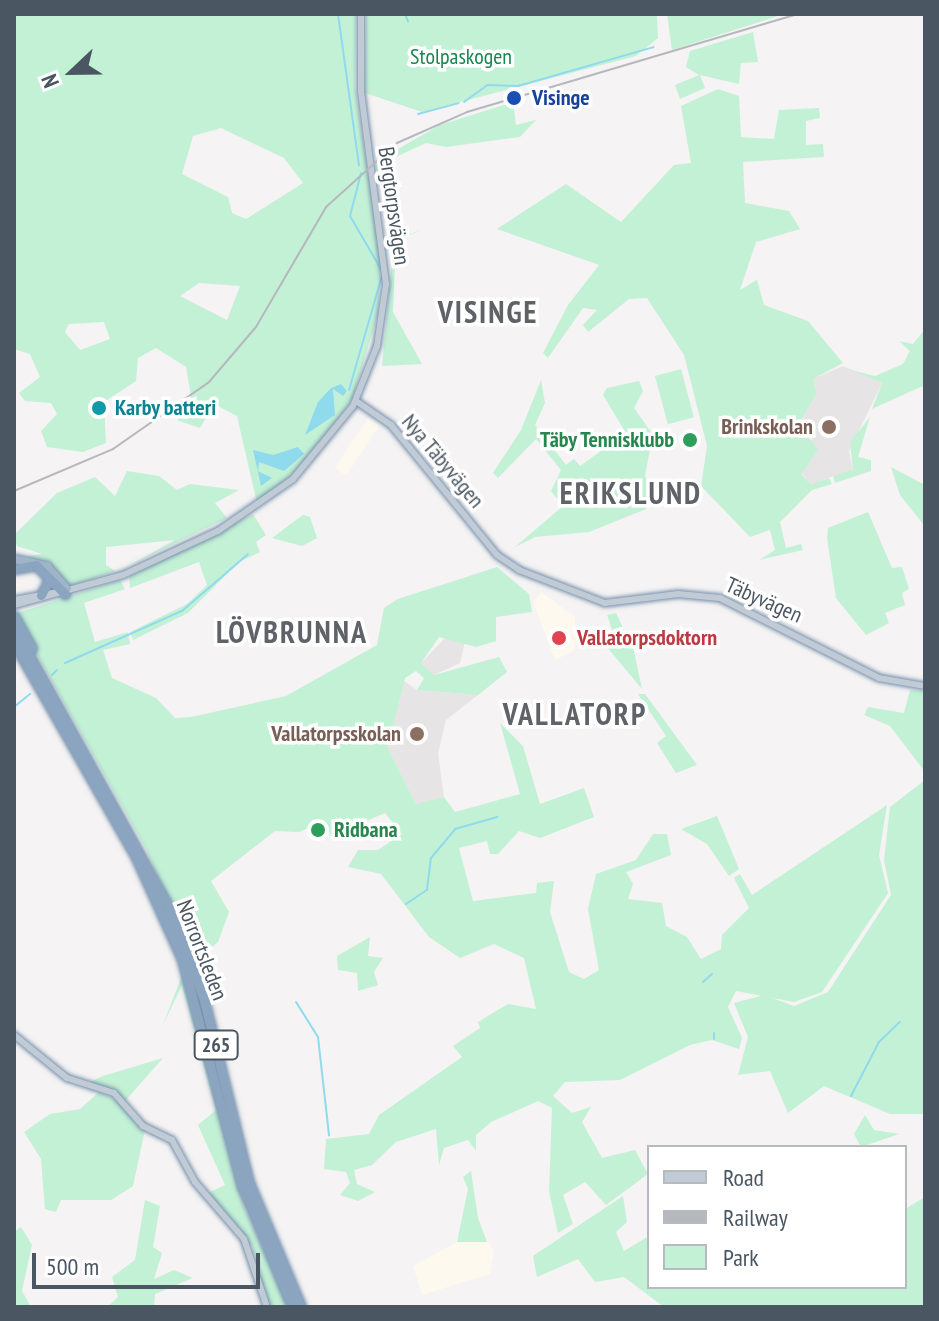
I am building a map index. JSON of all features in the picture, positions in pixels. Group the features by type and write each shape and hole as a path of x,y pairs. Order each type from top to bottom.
{"highway":[{"path":"14,559 40,563 56,579 60,593"},
{"path":"14,569 28,564 46,573 60,593"},
{"path":"41,595 49,591 46,573"},
{"path":"14,616 105,794"},
{"name":"Norrortsleden","path":"14,628 189,956 249,1183 301,1307"},
{"name":"Norrortsleden","path":"14,643 105,794 182,959 242,1186 292,1307"},
{"path":"14,655 105,794"}],"main road":[{"name":"Bergtorpsvägen","path":"16,602 60,593 178,551 293,479 356,401 377,346 386,284 361,91 361,14"},
{"name":"Nya Täbyvägen","path":"356,401 391,425 496,553"},
{"name":"Täbyvägen","path":"496,553 535,577 615,604 678,594 720,598 879,678 925,686"},
{"name":"Bergtorpsvägen","path":"16,602 60,593"},
{"path":"14,1035 67,1078 114,1093 143,1126 172,1140 195,1182 250,1248 267,1307"}],"shaded area":[{"name":"Brinkskolan","path":"843,366 882,383 849,451 853,469 811,484 801,473 812,438 799,424 817,393 813,379"},
{"path":"368,418 380,426 346,476 334,468"},
{"path":"541,592 575,617 575,650 555,660 533,602"},
{"path":"448,635 465,642 460,663 434,675 421,663"},
{"name":"Vallatorpsskolan","path":"404,681 417,690 478,695 446,720 438,753 444,797 433,803 416,804 388,748"},
{"path":"457,1242 487,1242 494,1251 490,1274 422,1295 413,1266"}],"green space":[{"path":"14,14 356,14 355,86 381,260 378,314 352,400 304,465 257,503 237,416 214,404 200,428 179,421 174,414 192,402 186,367 156,348 138,358 136,381 104,402 106,443 83,452 47,447 41,431 57,414 51,403 25,401 19,393 40,377 30,354 14,349","holes":["221,128 284,158 303,183 246,219 232,213 228,197 182,174 193,136","199,283 240,286 227,320 180,296","104,322 110,339 80,350 65,332 69,324"]},
{"name":"Stolpaskogen","path":"366,14 657,14 658,38 636,56 422,112 365,93"},
{"path":"667,14 784,14 672,50"},
{"path":"753,32 758,62 741,63 739,84 700,75 705,88 680,99 675,85 699,75 686,67 690,51"},
{"path":"718,89 739,96 741,137 774,139 779,110 819,108 820,118 806,121 806,145 823,144 824,157 743,162 745,203 789,211 800,229 756,242 740,290 757,280 764,305 808,321 843,363 813,379 817,393 799,424 818,450 801,474 811,484 829,478 832,484 812,490 780,522 786,548 801,544 803,550 759,560 775,550 770,530 750,537 701,486 707,446 684,355 647,298 629,299 588,332 583,325 597,310 583,308 548,358 543,353 568,305 599,265 497,229 566,184 621,222 674,165 691,163 681,106"},
{"path":"513,102 516,125 536,120 520,137 446,147 426,143 383,163 396,223 388,223 375,162 440,125"},
{"path":"422,230 396,240 393,312 422,364 382,366 394,239"},
{"path":"925,329 925,385 872,409 882,383 851,370 875,376 903,364 910,351 899,341 913,344"},
{"path":"681,369 694,417 668,424 655,376"},
{"path":"541,380 545,403 535,425 566,465 574,459 580,466 626,433 603,395 607,388 639,381 643,391 634,408 653,435 645,475 651,497 646,509 589,532 535,537 515,547 563,506 551,491 561,470 536,439 498,478 493,473 521,430"},
{"path":"870,417 858,457 871,460 871,471 835,483 833,476 853,469 850,442"},
{"path":"891,467 925,485 923,524 900,495"},
{"path":"127,471 159,476 177,490 190,484 239,490 215,503 227,518 130,565 175,540 106,547 106,565 115,571 68,587 27,556 42,554 17,546 14,535 57,493 95,477 115,496"},
{"path":"868,512 892,568 902,567 909,589 902,593 905,605 885,613 889,623 866,635 836,598 827,538 828,528"},
{"path":"253,514 266,535 256,542 260,552 239,562 188,613 133,640 130,632 187,604 207,585 199,562 130,588 129,577"},
{"path":"303,515 310,517 317,538 302,546 272,538"},
{"path":"497,567 529,594 532,612 496,617 496,641 476,647 439,637 421,663 434,675 499,657 507,672 478,695 417,690 424,678 416,671 405,678 388,748 416,804 444,797 455,812 520,794 500,723 523,746 540,804 584,788 594,817 540,838 519,831 498,854 490,854 487,841 459,848 473,901 536,893 537,883 554,881 550,912 569,972 584,979 599,970 588,909 596,874 636,860 653,834 667,834 671,855 626,872 633,884 628,899 662,903 666,926 687,937 701,959 721,949 722,935 749,908 734,878 740,874 752,895 887,805 879,855 888,893 822,992 794,1002 736,991 728,1007 742,1038 739,1049 712,1040 690,1045 620,1080 565,1082 553,1096 572,1113 591,1107 582,1122 602,1158 635,1150 647,1172 606,1205 585,1182 563,1195 573,1224 558,1233 549,1191 552,1108 538,1101 491,1122 476,1135 476,1151 468,1140 444,1148 439,1165 436,1129 396,1142 372,1165 354,1170 357,1184 375,1192 358,1201 340,1195 350,1183 346,1172 324,1169 326,1139 369,1134 379,1115 462,1057 453,1046 480,1028 478,1022 508,1004 536,1009 524,958 494,944 460,958 429,937 381,874 348,867 358,850 378,850 402,834 385,813 331,836 325,821 299,832 275,831 211,881 229,912 218,942 196,960 145,847 14,614 120,580 125,589 84,603 95,642 128,632 130,644 103,650 112,678 156,698 175,718 286,696 377,645 384,608 398,599"},
{"path":"616,613 634,651 642,689 606,646 612,629 607,615"},
{"path":"910,690 925,691 925,772 890,726 864,715 868,707 904,713"},
{"path":"638,694 645,694 697,765 676,773 657,743 666,736"},
{"path":"925,780 925,1114 890,1114 824,1086 788,1113 770,1071 738,1075 748,1037 734,1003 764,995 794,1006 828,992 891,895 884,860 890,807"},
{"path":"717,816 739,869 729,876 707,844 681,829"},
{"path":"370,937 368,956 383,958 374,972 378,985 358,991 357,973 338,970 337,956"},
{"path":"183,973 244,1207 288,1307 268,1307 252,1247 208,1193 225,1185 198,1125 216,1110 182,985 162,1027"},
{"path":"163,1058 125,1101 88,1083 103,1076"},
{"path":"99,1092 121,1102 145,1130 133,1186 111,1200 61,1200 56,1212 45,1209 41,1159 24,1132 50,1114 80,1109"},
{"path":"865,1115 874,1130 899,1134 860,1145 854,1134"},
{"path":"471,1171 478,1218 487,1242 457,1242 468,1189 463,1177"},
{"path":"623,1196 627,1222 616,1232 624,1251 647,1237 647,1289 907,1289 907,1208 925,1197 925,1307 664,1307 624,1277 595,1282 578,1259 537,1277 533,1256"},
{"path":"145,1200 160,1206 153,1247 162,1253 154,1279 174,1270 193,1278 155,1294 154,1307 107,1307 118,1297 112,1277 135,1260"},
{"path":"21,1227 32,1245 22,1291 31,1307 14,1307 14,1232"}],"water":[{"path":"341,384 347,391 343,396 333,389 335,415 305,435 318,402 331,388"},
{"path":"298,447 304,454 284,471 259,462 258,471 272,478 261,486 253,450 273,455"}],"waterway":[{"path":"338,14 359,166"},
{"path":"405,14 408,21"},
{"path":"464,102 487,85 518,86 654,47"},
{"path":"418,114 459,103"},
{"path":"361,173 350,216 381,269"},
{"path":"349,390 382,276"},
{"path":"65,663 182,611 248,554"},
{"path":"52,675 57,670"},
{"path":"14,707 30,694"},
{"path":"406,904 427,890 431,858 455,829 497,817"},
{"path":"703,982 712,974"},
{"path":"296,1002 318,1037 329,1135"},
{"path":"851,1096 879,1042 900,1022"},
{"path":"714,1033 714,1039"}],"railway":[{"path":"14,491 113,449 209,382 256,327 326,207 397,143 467,112 798,14"}],"place":[{"name":"Visinge","path":"514,98"},
{"name":"Karby batteri","path":"99,408"},
{"name":"Brinkskolan","path":"829,427"},
{"name":"Täby Tennisklubb","path":"690,440"},
{"name":"Vallatorpsdoktorn","path":"559,638"},
{"name":"Vallatorpsskolan","path":"417,734"},
{"name":"Ridbana","path":"318,830"}],"district":[{"name":"VISINGE","path":"488,312"},
{"name":"ERIKSLUND","path":"631,493"},
{"name":"LÖVBRUNNA","path":"292,632"},
{"name":"VALLATORP","path":"575,714"}]}
